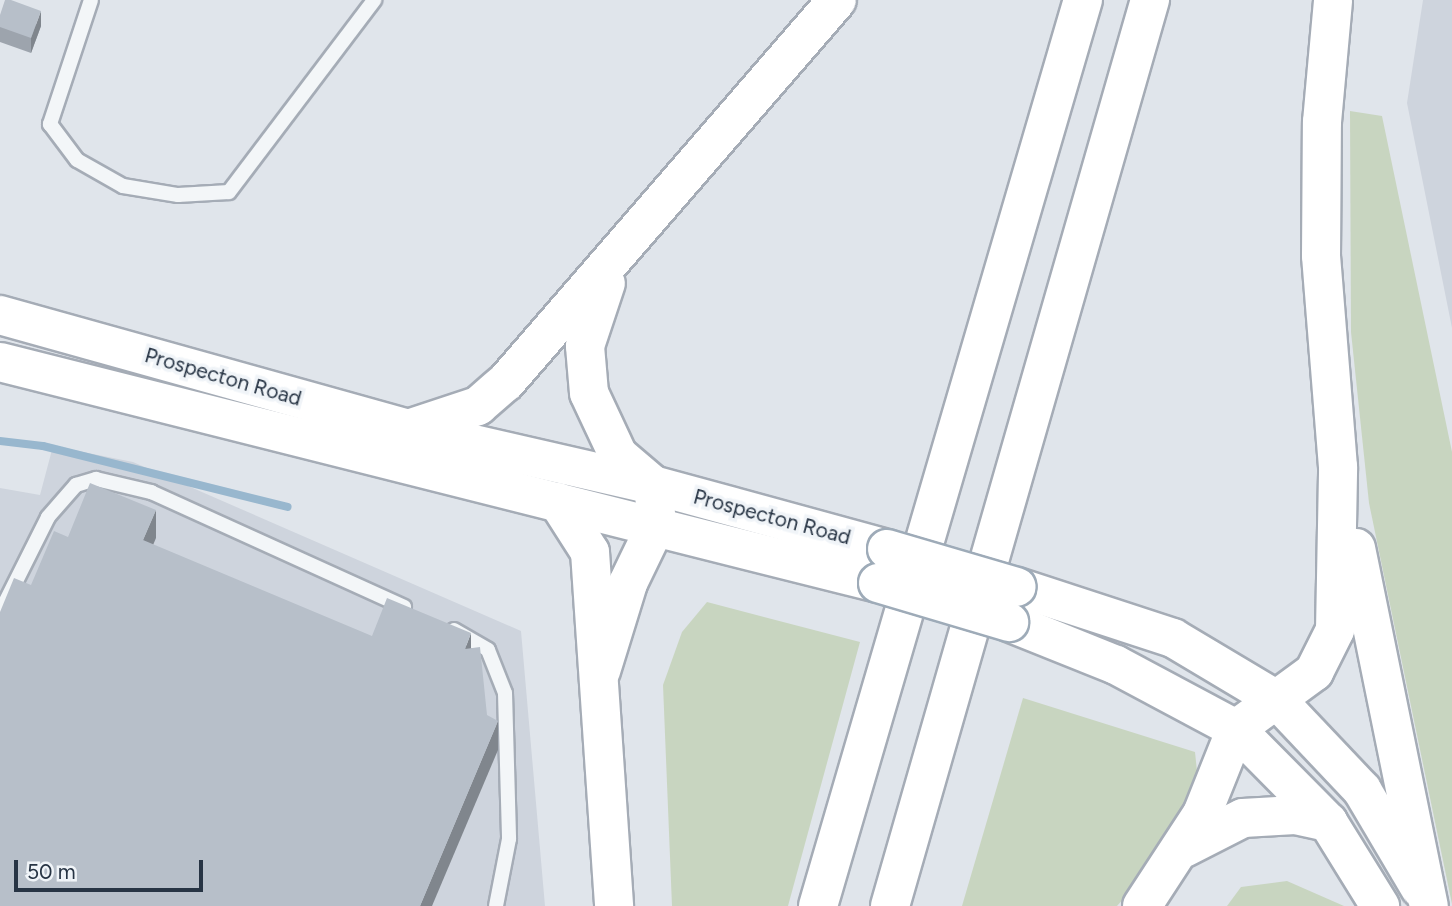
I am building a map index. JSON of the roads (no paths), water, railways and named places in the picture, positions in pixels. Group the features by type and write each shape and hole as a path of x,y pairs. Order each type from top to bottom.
{"main road":[{"path":"408,429 478,405 618,259 837,0"},
{"path":"818,906 1083,0"},
{"path":"890,906 1150,0"},
{"path":"1142,906 1181,850 1236,729 1314,673 1335,630 1338,467 1321,256 1322,122 1333,0"},
{"path":"601,671 628,583 657,523 653,485 618,455 589,393 585,346 618,259"},
{"name":"Prospecton Road","path":"0,315 408,429 653,485 883,566 1013,604 1173,638 1277,700 1362,790 1428,906"},
{"name":"Prospecton Road","path":"0,362 558,502 883,566"},
{"path":"1338,467 1428,906"},
{"path":"558,502 590,552 601,671 614,906"},
{"name":"Prospecton Road","path":"1013,604 1236,729 1328,822 1380,906"},
{"path":"1181,850 1243,818 1295,815 1328,822"}],"lane":[{"path":"91,0 50,124 77,160 123,186 178,195 229,192 374,0"},
{"path":"0,613 48,517 76,485 96,479 151,492 414,612"},
{"path":"439,623 477,640 502,674 509,839 496,906"}],"waterway":[{"path":"0,441 43,446 288,507"}]}
